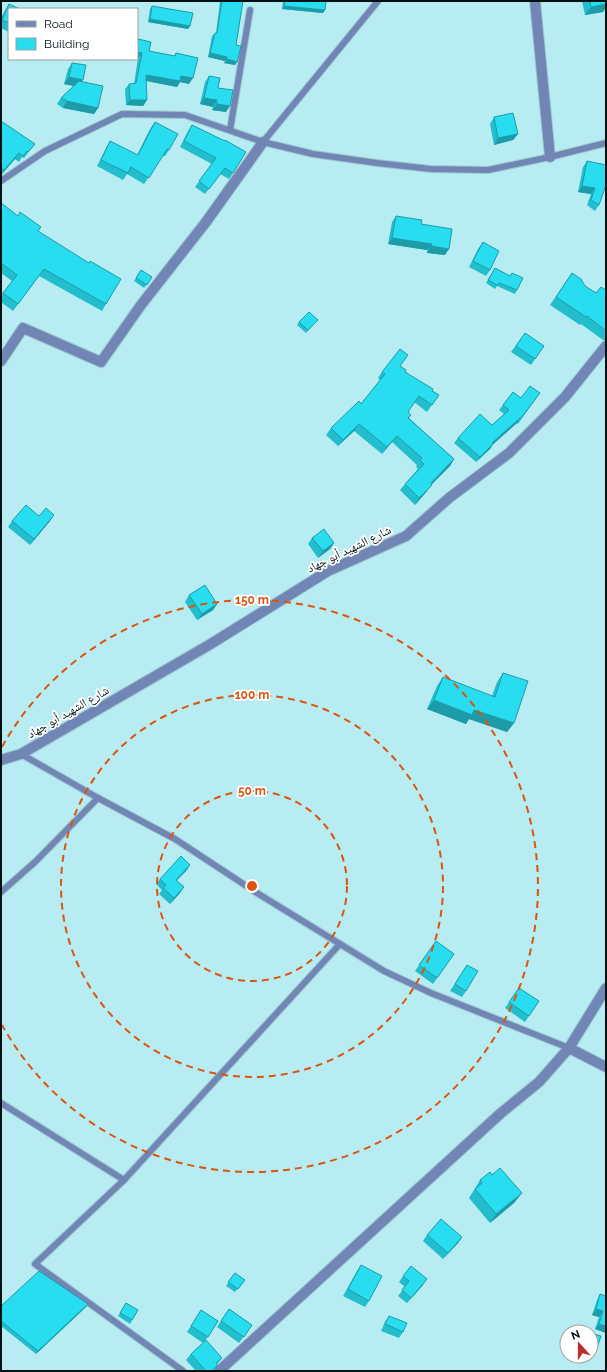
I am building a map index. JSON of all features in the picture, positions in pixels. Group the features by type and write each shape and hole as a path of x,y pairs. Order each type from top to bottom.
{"street":[{"path":"534,1 550,157"},
{"path":"1,361 23,328 101,362 141,305 206,222 263,142"},
{"name":"شارع الشهيد أبو جهاد","path":"1,760 21,754 209,645 328,571 406,536 449,498 509,453 565,397 606,346"},
{"path":"219,1371 500,1114 539,1082 569,1048 606,988"},
{"path":"569,1048 606,1067"}],"lane":[{"path":"263,142 378,1"},
{"path":"230,130 250,10"},
{"path":"1,181 45,151 122,114 185,115 263,142 313,154 431,169 488,170 550,157 606,142"},
{"path":"21,754 98,798 175,839 257,893 384,971 431,993 569,1048"},
{"path":"1,892 35,862 98,798"},
{"path":"183,1371 35,1264 124,1180 340,944"},
{"path":"1,1103 124,1180"}],"building":[{"path":"222,1 243,1 236,45 241,46 237,62 227,59 227,57 210,53 215,33 217,33"},
{"path":"285,1 326,1 325,10 284,6"},
{"path":"590,1 606,1 606,4 591,7"},
{"path":"9,4 18,8 8,8 8,23 2,20"},
{"path":"152,6 193,13 190,26 150,19"},
{"path":"138,39 151,42 149,51 175,56 176,53 198,58 193,78 181,76 180,81 146,75 147,100 130,100 129,84 136,83 142,53 138,52"},
{"path":"72,63 86,65 83,80 69,77"},
{"path":"209,76 220,78 218,88 233,90 230,106 217,104 217,100 204,98"},
{"path":"79,81 103,86 98,108 67,101 61,98"},
{"path":"513,113 518,134 498,138 494,117"},
{"path":"1,121 35,144 23,156 19,153 4,170 1,168"},
{"path":"155,122 178,134 169,150 167,149 149,178 131,167 128,173 101,160 110,141 138,155"},
{"path":"192,125 225,140 246,152 233,173 225,168 209,189 199,181 216,158 184,141"},
{"path":"587,161 606,165 606,185 599,205 591,200 595,188 582,186"},
{"path":"1,203 18,216 20,212 41,227 38,231 89,263 90,261 121,279 106,304 44,269 18,304 3,293 17,275 1,263"},
{"path":"396,216 422,220 421,224 452,229 449,249 431,246 432,244 392,238"},
{"path":"483,242 499,251 490,270 473,261"},
{"path":"495,268 510,276 512,273 523,278 517,290 499,283 497,285 488,280"},
{"path":"141,270 152,277 147,285 136,278"},
{"path":"572,273 581,279 585,286 596,293 601,287 606,290 606,331 587,316 586,317 556,297"},
{"path":"309,312 318,320 308,330 299,322"},
{"path":"525,333 544,346 535,359 516,346"},
{"path":"400,349 408,355 400,366 406,370 405,372 433,389 432,391 439,395 432,405 419,396 408,412 411,415 408,418 454,459 419,498 405,484 424,464 420,460 422,458 397,436 387,447 359,424 343,440 331,428 359,401 361,404 385,374 382,372"},
{"path":"530,386 540,393 521,418 492,443 493,444 480,457 458,438 480,414 492,425 509,410 503,405 513,392 521,398"},
{"path":"26,505 39,516 46,508 54,515 34,539 12,521"},
{"path":"324,529 334,543 323,551 312,538"},
{"path":"205,585 217,604 202,614 189,595"},
{"path":"503,673 528,681 514,723 474,710 472,715 434,700 443,677 495,697"},
{"path":"181,856 190,865 176,880 184,887 174,898 163,888 166,885 160,879"},
{"path":"436,941 454,954 437,978 419,965"},
{"path":"467,965 478,971 466,991 455,984"},
{"path":"519,988 539,1001 529,1016 509,1002"},
{"path":"500,1168 522,1193 496,1214 475,1189 482,1183 480,1180 490,1172 492,1175"},
{"path":"441,1219 462,1237 448,1253 427,1235"},
{"path":"361,1265 382,1276 369,1301 348,1289"},
{"path":"411,1266 427,1279 411,1298 402,1290 409,1281 403,1276"},
{"path":"39,1271 88,1304 38,1351 1,1321 1,1306"},
{"path":"235,1273 245,1280 238,1289 228,1282"},
{"path":"600,1294 606,1296 606,1326 599,1324 603,1311 596,1309"},
{"path":"126,1303 138,1310 132,1320 120,1313"},
{"path":"229,1309 252,1325 244,1337 221,1321"},
{"path":"201,1310 218,1321 208,1337 191,1326"},
{"path":"389,1316 407,1323 403,1332 385,1324"},
{"path":"206,1340 222,1358 217,1362 217,1366 212,1371 206,1371 191,1354"}]}
